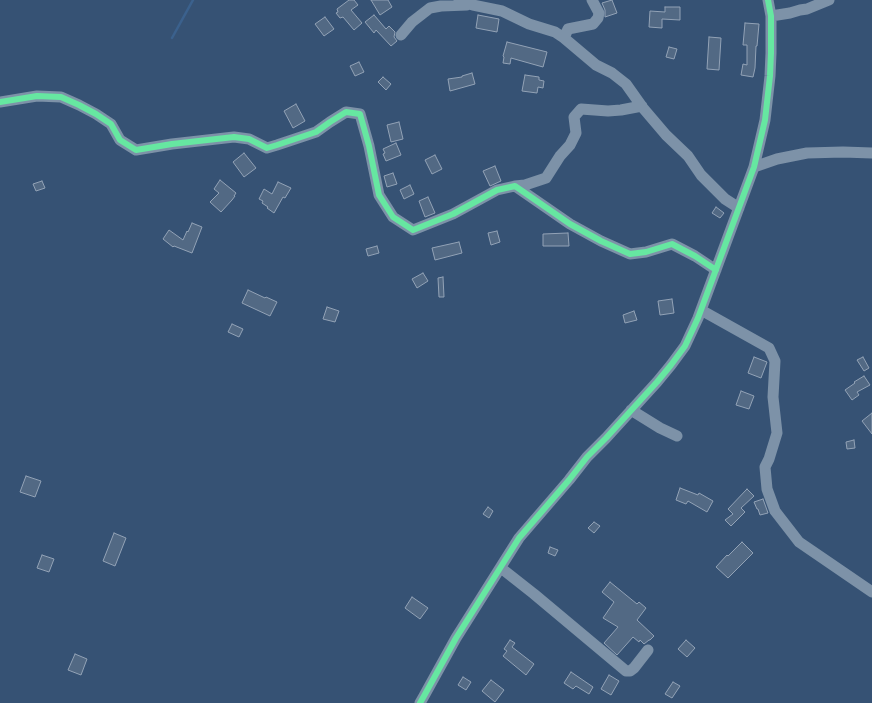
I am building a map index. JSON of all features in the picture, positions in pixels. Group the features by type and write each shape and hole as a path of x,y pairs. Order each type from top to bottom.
{"street":[{"path":"459,0 473,5"},
{"path":"564,38 568,29 593,24 598,18 599,13 592,0"},
{"path":"420,703 456,638 519,538 587,457 606,438 671,365 685,346 701,310 754,167 765,120 772,53 771,16 768,0"},
{"path":"771,16 807,9 829,0"},
{"path":"401,34 412,22 430,8 461,4 502,11 529,24 555,32 596,65 612,73 626,84 666,135 688,156 701,175 725,199 739,208"},
{"path":"0,102 37,96 61,97 96,114 112,124 120,140 136,150 234,137 249,139 266,148 316,132 346,112 360,114 369,146 379,194 394,217 413,230 453,214 497,190 525,185 546,178 560,156 570,145 576,133 574,117 581,109 608,111 642,106"},
{"path":"754,167 777,159 806,153 872,153"},
{"path":"515,186 570,224 601,241 630,254 646,252 672,244 695,256 716,270"},
{"path":"701,310 769,348 775,361 774,397 777,433 765,467 767,489 775,511 799,542 872,592"},
{"path":"631,410 660,428 677,436"},
{"path":"501,568 626,671 630,671 634,668 648,650"}],"building":[{"path":"349,0 354,0 358,5 351,10 362,23 354,30 343,17 340,18 336,13 338,12 337,9"},
{"path":"371,0 388,0 392,7 380,15"},
{"path":"612,0 617,13 605,17 605,10 602,3"},
{"path":"665,7 680,7 680,20 662,19 662,28 649,27 650,11 665,12"},
{"path":"374,15 386,29 389,26 395,32 394,37 397,41 391,46 376,30 374,33 365,22"},
{"path":"478,15 499,19 497,32 476,28"},
{"path":"325,17 334,29 324,36 315,24"},
{"path":"745,23 759,24 753,77 741,75 743,64 747,65 747,45 743,45"},
{"path":"709,37 721,38 719,70 707,69"},
{"path":"507,42 547,52 543,67 511,58 510,64 503,63 503,56"},
{"path":"669,47 677,49 674,59 666,57"},
{"path":"359,62 364,72 355,76 350,66"},
{"path":"472,73 475,84 450,91 448,79 462,77"},
{"path":"525,75 539,77 539,80 544,81 543,88 538,87 537,93 522,91"},
{"path":"383,77 391,84 386,90 378,82"},
{"path":"296,104 305,121 293,128 284,111"},
{"path":"399,122 403,139 391,142 387,125"},
{"path":"396,143 401,155 386,161 383,154 385,153 383,149"},
{"path":"244,153 256,168 244,177 233,162"},
{"path":"435,155 442,169 432,174 425,160"},
{"path":"495,166 501,181 490,186 483,171"},
{"path":"393,173 397,184 387,187 384,176"},
{"path":"220,180 236,193 221,212 210,202 219,193 214,189"},
{"path":"42,181 45,188 36,191 33,184"},
{"path":"278,182 291,188 285,198 283,197 274,213 262,203 263,201 259,199 264,189 272,194"},
{"path":"410,185 414,194 404,199 400,190"},
{"path":"428,197 435,213 425,217 419,201"},
{"path":"716,207 724,213 720,218 712,213"},
{"path":"192,223 202,227 192,253 174,246 173,247 163,239 169,230 183,240"},
{"path":"497,231 500,242 491,245 488,233"},
{"path":"568,233 569,246 543,246 543,234"},
{"path":"459,242 462,253 435,260 432,248"},
{"path":"377,246 379,253 368,256 366,249"},
{"path":"423,273 428,281 417,288 412,279"},
{"path":"443,277 444,297 439,297 438,278"},
{"path":"248,290 277,302 270,316 242,303"},
{"path":"672,299 674,313 660,315 658,301"},
{"path":"327,307 339,311 335,322 323,319"},
{"path":"634,311 637,320 625,323 623,315"},
{"path":"232,324 243,329 239,337 228,332"},
{"path":"754,357 767,362 761,378 748,373"},
{"path":"863,357 869,368 864,371 857,360"},
{"path":"864,376 870,385 857,392 859,395 852,400 845,390"},
{"path":"741,391 754,396 749,409 736,405"},
{"path":"872,413 872,434 862,421"},
{"path":"854,440 855,448 847,449 846,442"},
{"path":"26,476 41,481 35,497 20,492"},
{"path":"680,488 698,495 699,493 713,501 707,512 688,501 686,504 676,500"},
{"path":"747,489 754,496 741,508 745,512 731,526 725,520 733,514 728,509"},
{"path":"763,499 768,513 760,515 754,502"},
{"path":"488,507 493,511 489,518 483,514"},
{"path":"594,522 600,526 594,533 588,528"},
{"path":"114,533 126,538 115,566 103,561"},
{"path":"742,542 753,553 728,578 716,567"},
{"path":"550,547 558,550 555,556 548,553"},
{"path":"42,555 54,559 49,572 37,568"},
{"path":"610,582 637,604 639,602 646,608 637,620 654,636 644,644 640,640 639,642 633,637 617,655 604,643 618,627 603,618 614,602 602,592"},
{"path":"412,597 428,608 420,619 405,608"},
{"path":"510,640 515,643 512,647 534,664 526,675 503,656 507,651 504,649"},
{"path":"686,640 695,648 687,657 678,649"},
{"path":"75,654 87,659 81,675 68,670"},
{"path":"571,672 593,687 589,694 576,686 573,689 564,683"},
{"path":"609,675 619,681 611,695 601,689"},
{"path":"463,677 471,682 466,690 458,685"},
{"path":"491,680 504,690 495,702 482,691"},
{"path":"673,682 680,686 672,698 665,694"}],"waterway":[{"path":"172,38 193,0"}],"cycle path":[{"path":"420,703 456,638 519,538 587,457 657,382 685,346 698,318 754,167 765,120 770,76 771,16 768,0"},
{"path":"0,102 37,96 61,97 96,114 111,124 120,140 136,150 172,144 234,137 249,139 267,148 316,132 346,112 360,114 369,146 379,195 393,217 413,230 453,214 497,190 515,186 570,224 601,241 630,254 646,252 672,244 695,256 716,270"}]}
